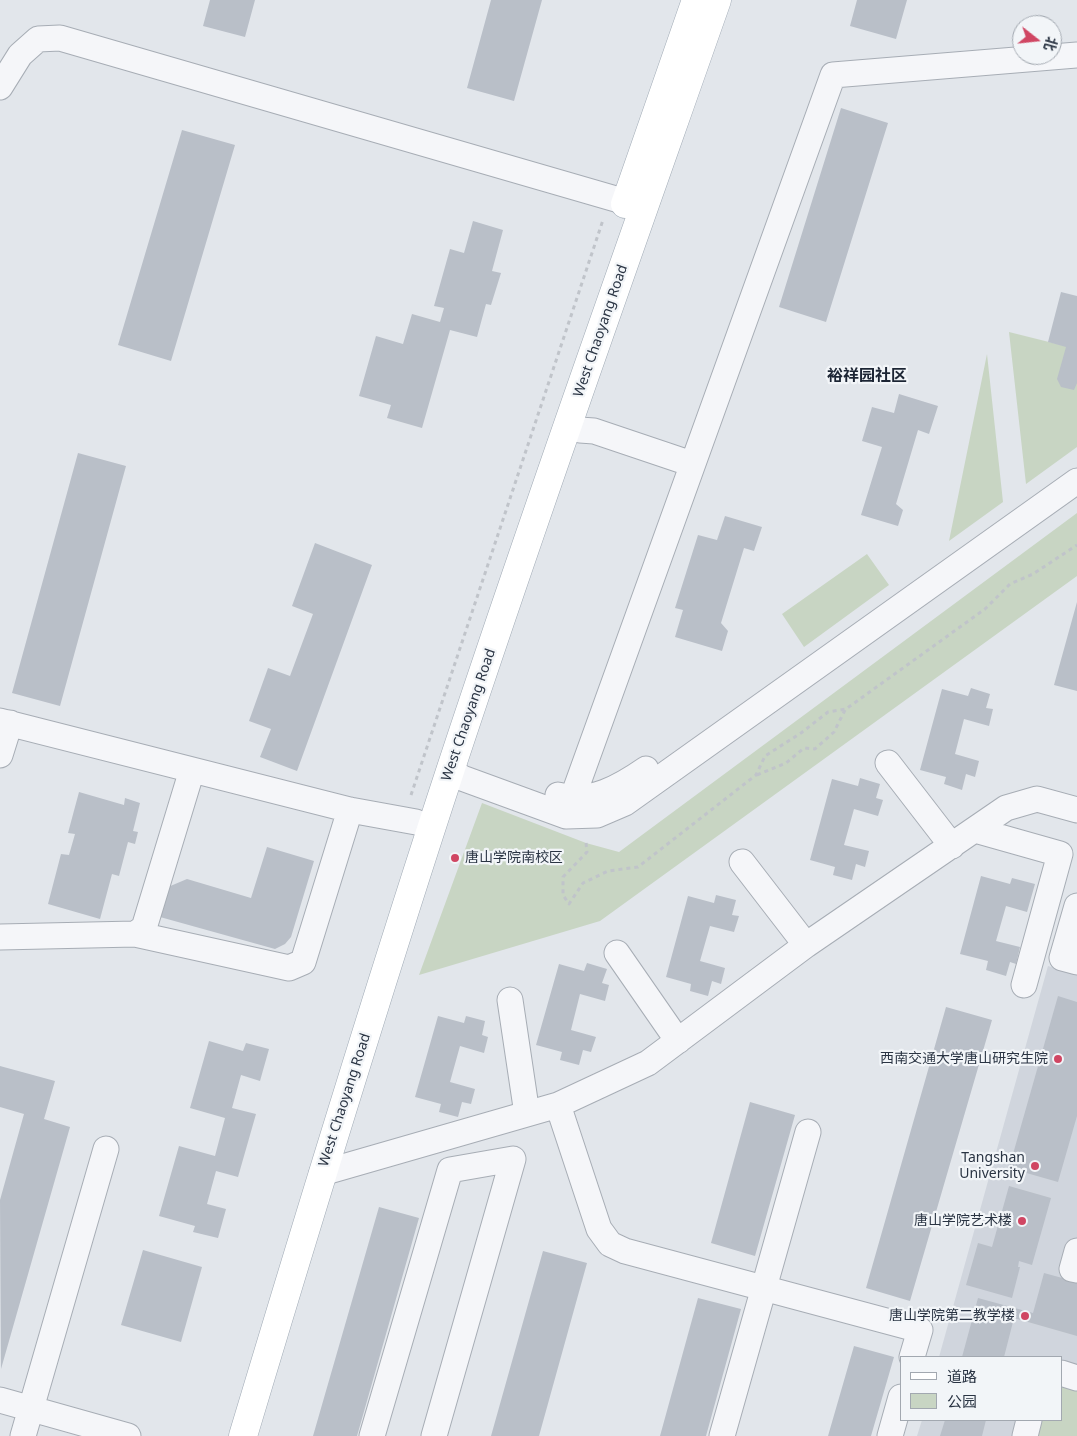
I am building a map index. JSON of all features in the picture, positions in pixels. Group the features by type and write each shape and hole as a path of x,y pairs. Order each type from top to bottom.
{"main road":[{"name":"West Chaoyang Road","path":"228,1436 416,822 696,0"},
{"name":"West Chaoyang Road","path":"243,1436 322,1172 450,769 567,426 717,0"}],"street":[{"path":"0,87 20,55 38,40 60,38 626,202"},
{"path":"570,807 832,75 1077,55"},
{"path":"567,426 580,430 594,431 692,464"},
{"path":"570,807 624,784 977,540 1077,466"},
{"path":"450,769 462,778 596,814 625,803 1077,481"},
{"path":"0,755 5,722 350,810 416,822"},
{"path":"888,763 952,846"},
{"path":"135,934 144,928 192,770"},
{"path":"322,1172 558,1105 648,1063 806,945 1006,808 1036,799 1077,810"},
{"path":"0,937 135,934 288,968 303,962 350,810"},
{"path":"975,830 1060,854 1024,985"},
{"path":"742,862 806,945"},
{"path":"1077,906 1062,958 1077,962"},
{"path":"617,953 678,1041"},
{"path":"510,1000 527,1114"},
{"path":"558,1105 599,1229 610,1244 625,1251 920,1330 912,1356"},
{"path":"722,1436 808,1132"},
{"path":"23,1436 106,1149"},
{"path":"372,1436 450,1170 513,1159 434,1436"},
{"path":"1077,1251 1072,1269 1077,1270"},
{"path":"1062,1373 1077,1378"},
{"path":"0,1400 128,1436"},
{"path":"890,1436 900,1401"},
{"path":"1025,1436 1029,1421"}],"path":[{"path":"756,775 765,756 801,733 828,712 846,709 985,609 1010,584 1034,574 1077,545"},
{"path":"586,843 587,852 563,876 563,895 569,904 583,883 608,871 638,867 756,775 786,764 804,748 815,748 834,732 846,709"}],"shaded area":[{"name":"Tangshan University","path":"1048,966 1077,975 1077,1436 917,1436 922,1421 1062,1421 1062,1356 939,1356"}],"green space":[{"path":"1009,332 1077,349 1077,447 1026,484"},
{"path":"987,354 1003,502 949,541"},
{"path":"1077,513 1077,576 600,921 419,975 482,803 586,843 619,852"},
{"path":"867,554 889,585 804,647 782,614"},
{"path":"1062,1384 1077,1388 1077,1436 1036,1436 1040,1421 1062,1421"}],"building":[{"path":"210,0 255,0 245,37 203,26"},
{"path":"491,0 542,0 514,101 467,88"},
{"path":"857,0 907,0 896,39 850,26"},
{"path":"841,108 888,123 826,322 779,307"},
{"path":"182,130 235,145 171,361 118,345"},
{"path":"473,221 503,230 492,271 501,273 491,305 486,304 477,337 450,330 422,428 387,418 391,405 359,396 376,336 403,344 412,314 440,322 444,308 434,306 450,249 464,253"},
{"path":"1061,292 1077,296 1077,383 1074,390 1061,387 1057,379 1066,347 1048,342"},
{"path":"899,394 938,406 929,434 918,430 896,504 903,510 898,526 861,515 882,447 862,441 872,407 894,413"},
{"path":"78,453 126,466 60,706 12,693"},
{"path":"725,516 762,527 754,551 744,548 721,623 728,631 722,651 675,637 683,610 675,608 698,535 717,540"},
{"path":"315,543 372,565 297,771 260,757 271,729 249,721 268,668 290,676 313,614 292,606"},
{"path":"1077,602 1077,691 1054,685"},
{"path":"971,688 990,694 986,708 993,709 989,726 964,719 955,754 979,761 975,777 966,774 962,790 944,784 946,777 920,770 942,689 968,696"},
{"path":"860,778 880,784 876,798 883,800 878,816 854,809 844,845 869,851 865,867 856,864 852,880 833,875 835,867 810,860 832,779 858,786"},
{"path":"79,792 124,805 125,798 140,803 133,831 138,832 135,844 128,842 119,876 112,874 100,919 48,904 61,854 69,855 75,834 68,833"},
{"path":"267,847 314,861 291,937 285,944 275,949 160,917 168,887 187,879 251,898"},
{"path":"981,876 1010,884 1012,878 1035,884 1027,912 1006,906 996,941 1020,947 1016,964 1010,962 1006,976 986,970 988,961 960,954"},
{"path":"716,895 736,900 732,915 739,916 734,932 710,926 700,961 725,968 721,984 712,981 708,996 690,991 691,984 666,977 688,896 714,903"},
{"path":"587,963 607,969 602,983 609,985 605,1001 580,994 571,1030 596,1037 591,1052 583,1050 579,1065 560,1060 562,1052 536,1045 559,964 584,971"},
{"name":"西南交通大学唐山研究生院","path":"1058,996 1077,1002 1077,1116 1058,1182 1009,1168"},
{"path":"946,1007 992,1020 910,1301 866,1288"},
{"path":"438,1016 464,1023 466,1016 485,1021 482,1035 488,1037 484,1053 460,1046 450,1082 475,1089 471,1104 462,1102 458,1117 439,1112 441,1104 415,1097"},
{"path":"209,1041 243,1051 246,1043 269,1049 260,1081 241,1075 232,1108 256,1114 238,1177 216,1171 207,1204 226,1209 218,1238 193,1232 195,1226 159,1216 179,1146 215,1156 225,1118 190,1108"},
{"path":"0,1066 55,1081 44,1119 70,1127 1,1369 0,1200 24,1114 0,1107"},
{"path":"750,1102 795,1115 755,1256 711,1243"},
{"name":"唐山学院艺术楼","path":"1009,1186 1051,1198 1032,1265 1019,1261 1018,1267 1020,1267 1012,1298 966,1285 978,1243 992,1247"},
{"path":"379,1207 419,1218 357,1436 313,1436"},
{"path":"143,1250 202,1267 181,1342 121,1325"},
{"path":"543,1251 587,1263 539,1436 491,1436"},
{"name":"唐山学院第二教学楼","path":"1044,1273 1077,1282 1077,1336 1014,1318 1004,1356 962,1356 978,1298 1033,1313"},
{"path":"698,1298 741,1309 706,1436 660,1436"},
{"path":"854,1346 894,1357 871,1436 828,1436"},
{"path":"945,1421 986,1421 982,1436 940,1436"}],"place":[{"name":"唐山学院南校区","path":"455,858"},
{"name":"西南交通大学唐山研究生院","path":"1058,1059"},
{"name":"Tangshan University","path":"1035,1166"},
{"name":"唐山学院艺术楼","path":"1022,1221"},
{"name":"唐山学院第二教学楼","path":"1025,1316"}],"district":[{"name":"裕祥园社区","path":"867,376"}]}
